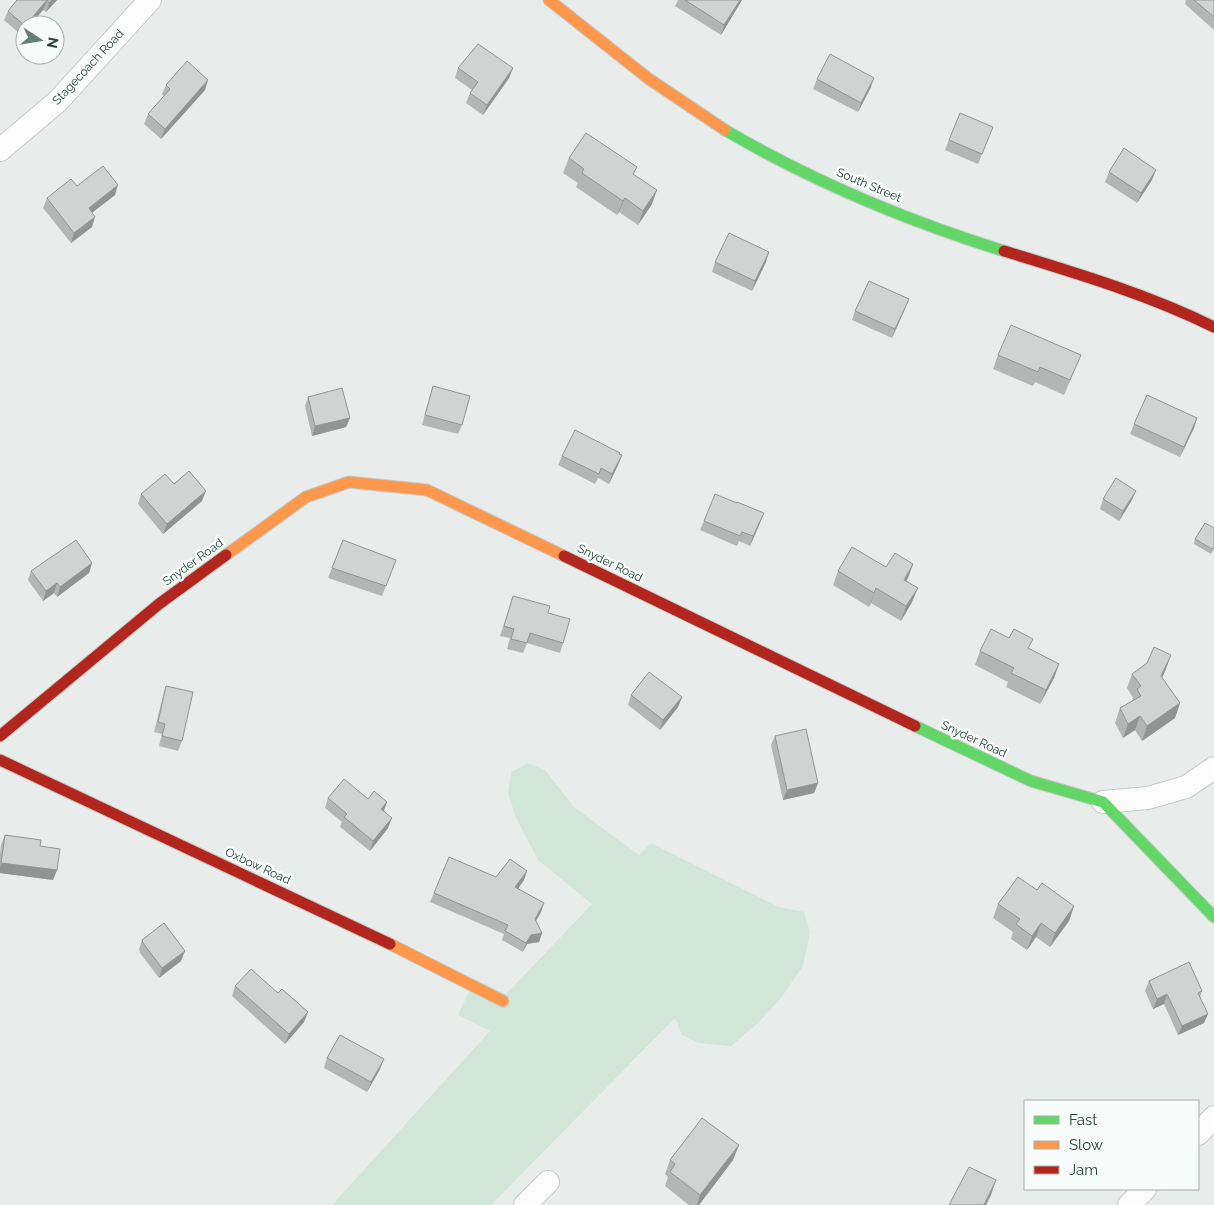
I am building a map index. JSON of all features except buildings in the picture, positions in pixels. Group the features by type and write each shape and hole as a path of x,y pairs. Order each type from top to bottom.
{"street":[{"name":"Stagecoach Road","path":"5,139 58,101 150,0"},
{"name":"South Street","path":"549,0 666,91 713,122 782,161 869,201 962,237 1128,290 1214,327"},
{"name":"Snyder Road","path":"0,736 159,604 306,497 349,482 427,490 980,758 1031,781 1103,802 1214,917"},
{"name":"Oxbow Road","path":"0,760 359,929 503,1001"},
{"path":"1103,802 1148,798 1186,787 1214,768"},
{"path":"1199,1133 1214,1117"},
{"path":"525,1205 548,1182"},
{"path":"1129,1205 1144,1190"}],"green space":[{"path":"528,763 545,770 574,807 639,855 651,843 779,907 804,912 810,932 803,966 781,998 758,1023 731,1046 699,1043 682,1035 675,1018 491,1205 332,1205 490,1031 458,1015 475,979 506,994 592,904 538,860 516,818 508,793 511,772"}],"traffic: fast":[{"path":"725,130 826,183 932,227 1004,251"},
{"path":"915,726 1031,781 1103,802 1214,917"}],"traffic: slow":[{"path":"549,0 649,79 725,130"},
{"path":"226,555 306,497 349,482 427,490 564,556"},
{"path":"390,944 503,1001"}],"traffic: jam":[{"path":"1004,251 1137,294 1214,327"},
{"path":"0,736 159,604 226,555"},
{"path":"564,556 915,726"},
{"path":"0,760 390,944"}]}
